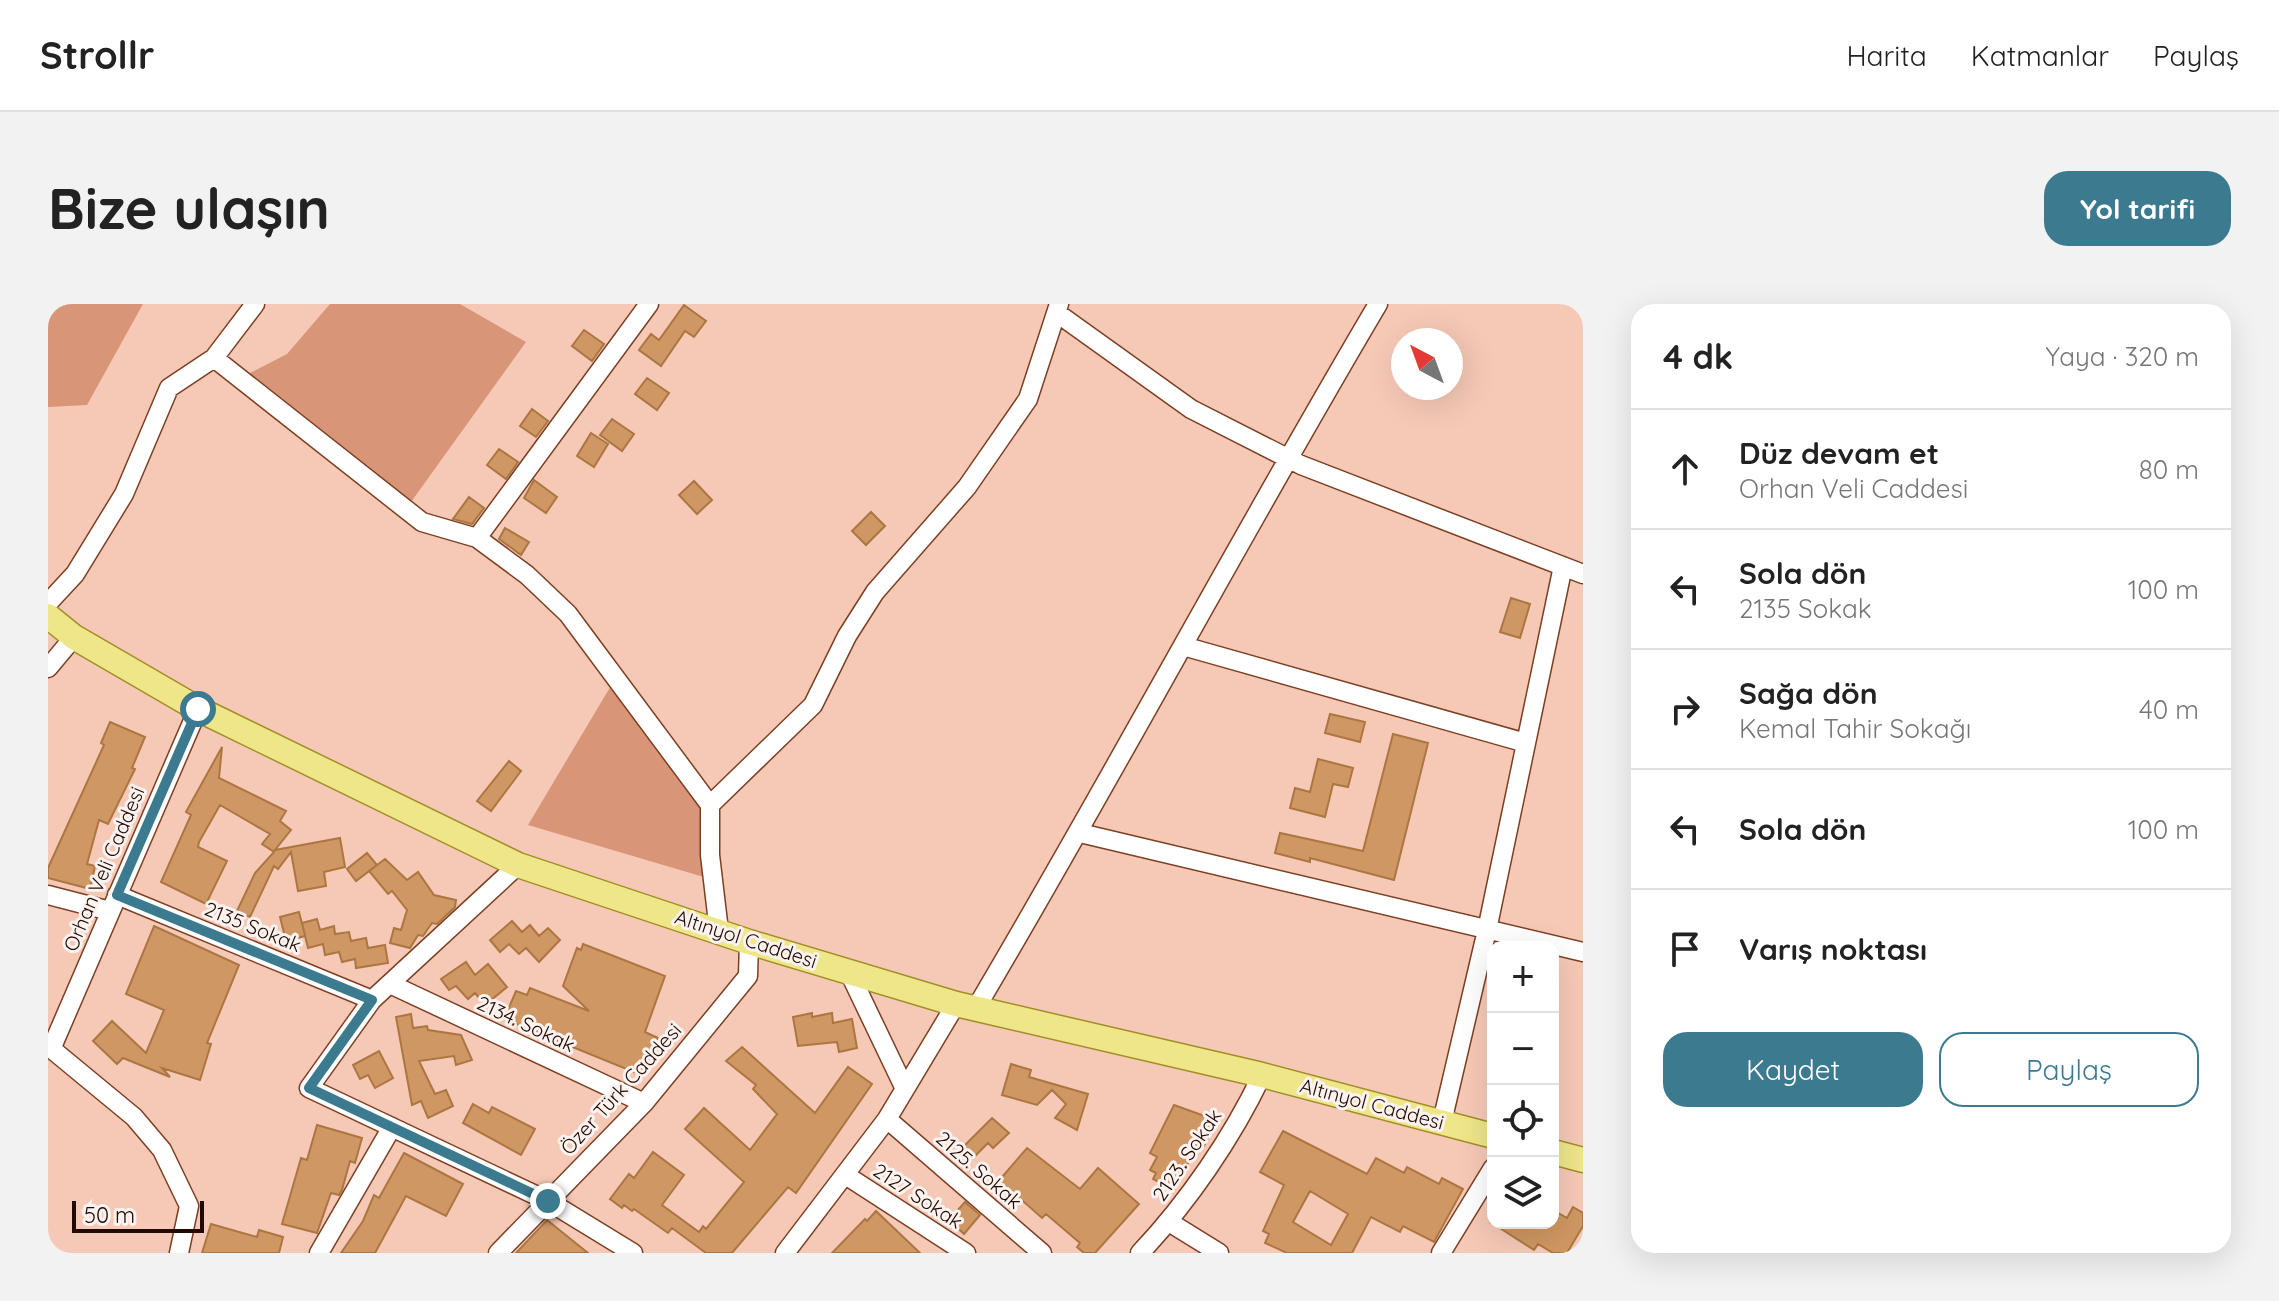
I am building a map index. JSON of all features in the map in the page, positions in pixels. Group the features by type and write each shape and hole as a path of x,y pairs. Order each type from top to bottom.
{"main road":[{"name":"Altınyol Caddesi","path":"48,616 74,637 198,709 518,865 749,942 966,1006 1262,1075 1487,1134"},
{"path":"1559,1154 1583,1160"}],"street":[{"path":"48,603 75,574 124,494 169,388 214,358 255,304"},
{"path":"477,538 649,304"},
{"path":"785,1253 847,1176 966,1006 1080,833 1287,458 1378,304"},
{"path":"710,805 813,705 847,636 875,592 967,487 1028,399 1058,308 1191,409 1287,458 1583,574"},
{"path":"214,358 422,522 477,538 527,575 568,614 710,805 710,855 719,931"},
{"path":"1442,1122 1487,930 1563,566"},
{"path":"48,668 74,637"},
{"path":"1183,646 1526,743"},
{"name":"Orhan Veli Caddesi","path":"50,1046 198,709"},
{"path":"1080,833 1583,952"},
{"path":"518,865 372,1000 309,1088 548,1201 633,1253"},
{"name":"2135 Sokak","path":"48,895 114,903 372,1000"},
{"name":"Özer Türk Caddesi","path":"498,1253 644,1103 748,976 749,942"},
{"path":"848,970 905,1089"},
{"name":"2134. Sokak","path":"390,984 644,1103"},
{"path":"50,1046 134,1117 162,1150 189,1206 179,1253"},
{"name":"2123. Sokak","path":"1140,1253 1169,1222 1250,1100 1262,1075"},
{"name":"2125. Sokak","path":"887,1119 1042,1253"},
{"path":"319,1253 392,1127"},
{"name":"2127 Sokak","path":"847,1176 966,1253"},
{"path":"1441,1253 1487,1178"},
{"path":"1169,1222 1219,1253"}],"shaded area":[{"path":"48,304 143,304 87,405 48,407"},
{"path":"330,304 460,304 526,342 406,509 248,374 287,354"},
{"path":"615,679 710,805 714,880 528,825"}],"building":[{"path":"684,305 706,321 694,337 685,331 661,366 639,350 651,334 659,340"},
{"path":"584,330 604,344 592,361 572,346"},
{"path":"647,378 669,393 657,410 635,394"},
{"path":"532,409 548,421 536,437 520,426"},
{"path":"612,419 634,434 622,451 600,435"},
{"path":"591,433 608,444 594,467 577,456"},
{"path":"499,449 518,462 506,479 487,465"},
{"path":"534,480 557,497 546,513 524,498"},
{"path":"694,481 712,500 697,514 679,495"},
{"path":"469,497 484,508 472,524 453,519"},
{"path":"871,512 885,526 866,545 852,531"},
{"path":"505,528 529,542 521,555 499,539"},
{"path":"1511,598 1530,604 1520,638 1500,632"},
{"path":"1330,714 1365,722 1360,742 1325,733"},
{"path":"110,722 145,737 132,768 135,769 108,824 99,820 87,864 95,866 90,889 48,878 48,868 104,745 101,743"},
{"path":"1393,734 1428,743 1394,880 1310,858 1310,862 1275,853 1280,833 1363,851"},
{"path":"222,747 219,778 286,811 280,821 291,830 275,850 340,838 345,867 324,872 326,886 298,891 291,852 278,869 274,866 250,917 237,911 255,873 274,852 262,844 270,834 220,805 198,847 227,861 206,904 161,882 191,815 186,812"},
{"path":"1318,759 1353,768 1348,787 1333,784 1325,817 1290,808 1295,788 1310,792"},
{"path":"509,761 521,771 491,811 477,801"},
{"path":"367,853 377,865 356,881 347,869"},
{"path":"385,859 407,880 418,872 434,895 456,900 455,907 437,924 432,923 423,936 418,935 410,948 390,943 394,928 401,930 407,910 392,891 388,894 369,871"},
{"path":"299,912 305,935 302,923 317,919 320,930 334,926 335,934 349,932 351,941 366,938 368,948 385,945 388,963 356,968 355,959 342,962 339,952 325,955 323,944 308,948 305,936 286,941 280,917"},
{"path":"512,921 522,932 530,925 539,936 548,928 560,940 539,962 526,948 519,954 509,944 500,952 490,940"},
{"path":"154,926 239,965 207,1043 211,1044 200,1080 162,1068 170,1077 123,1058 117,1064 93,1041 112,1021 146,1053 164,1010 126,994"},
{"path":"583,944 665,976 645,1032 658,1038 641,1075 504,1019 516,991 527,995 530,988 589,1011 563,986 577,948 581,950"},
{"path":"466,962 475,975 488,964 507,987 485,1005 475,993 468,999 456,986 449,990 441,979"},
{"path":"812,1013 812,1017 832,1013 833,1023 852,1019 857,1048 839,1052 837,1042 798,1046 793,1017"},
{"path":"411,1014 413,1028 427,1026 428,1030 461,1035 472,1060 456,1065 454,1056 419,1061 435,1094 446,1090 453,1106 428,1118 421,1101 412,1105 396,1017"},
{"path":"742,1047 815,1113 848,1067 872,1084 796,1193 788,1187 732,1253 706,1253 672,1228 668,1233 634,1209 632,1211 624,1205 622,1208 610,1199 629,1174 634,1178 653,1152 684,1175 662,1205 699,1232 703,1226 706,1229 744,1182 685,1129 704,1108 750,1150 777,1114 753,1089 756,1085 726,1061"},
{"path":"379,1051 393,1078 375,1088 368,1075 360,1079 353,1065"},
{"path":"1011,1064 1031,1070 1029,1077 1088,1094 1077,1130 1055,1118 1066,1104 1052,1090 1037,1105 1002,1095"},
{"path":"473,1104 489,1113 492,1107 535,1129 521,1155 463,1123"},
{"path":"1174,1105 1216,1120 1204,1146 1198,1144 1174,1190 1153,1179 1156,1173 1150,1170 1157,1157 1150,1153"},
{"path":"992,1118 1009,1133 993,1148 988,1143 973,1158 962,1148"},
{"path":"317,1125 362,1138 355,1163 350,1161 342,1190 339,1195 331,1193 317,1233 282,1224 301,1158 307,1160"},
{"path":"1283,1131 1367,1174 1376,1158 1404,1173 1407,1167 1439,1184 1442,1178 1463,1189 1434,1242 1403,1226 1400,1232 1371,1217 1352,1253 1287,1253 1265,1243 1269,1234 1263,1231 1284,1185 1260,1172","holes":["1310,1191 1348,1214 1331,1245 1293,1222"]},
{"path":"1027,1148 1080,1189 1098,1168 1139,1204 1095,1253 1084,1253 1077,1247 1080,1243 1046,1214 1042,1218 1016,1195 1013,1199 996,1184"},
{"path":"404,1153 463,1184 446,1216 406,1196 375,1253 341,1253 363,1221 374,1195 379,1198"},
{"path":"965,1202 980,1215 964,1234 949,1220"},
{"path":"1573,1207 1583,1213 1583,1226 1567,1253 1553,1253 1538,1244 1534,1250 1501,1229 1559,1229 1559,1213 1567,1218"},
{"path":"876,1211 920,1253 832,1253 865,1219 867,1221"},
{"path":"547,1220 588,1253 516,1253"},
{"path":"211,1224 257,1237 259,1230 283,1237 279,1253 202,1253"}],"route":[{"path":"198,709 117,895 372,1000 309,1088 548,1201"}]}
